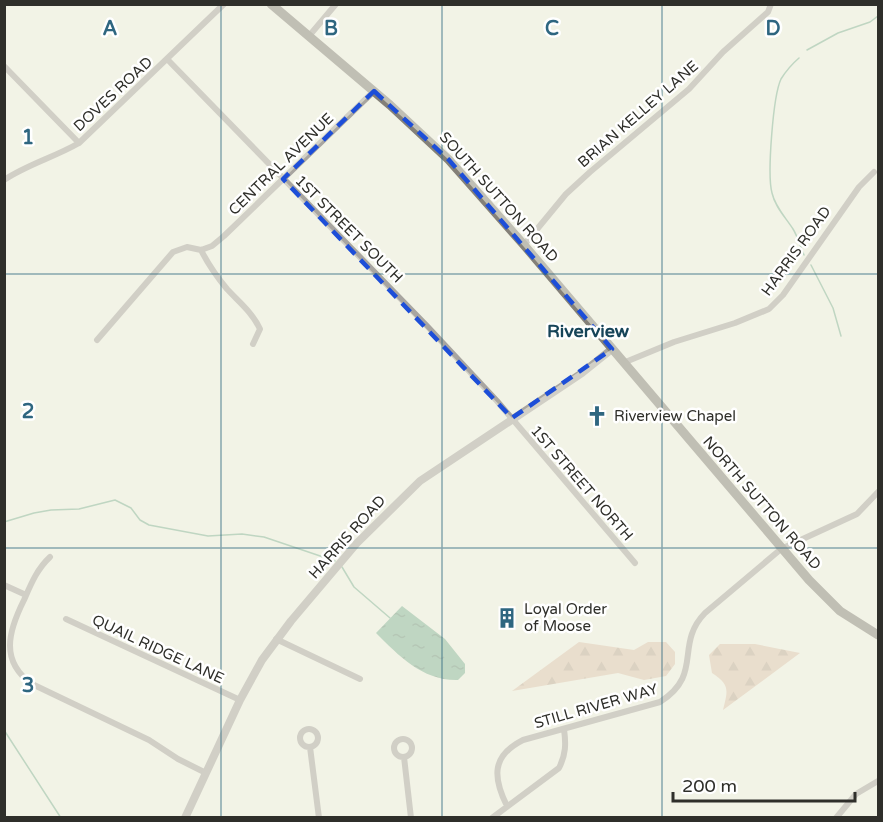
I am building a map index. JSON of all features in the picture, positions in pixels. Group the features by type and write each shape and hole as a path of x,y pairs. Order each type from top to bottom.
{"main road":[{"name":"SOUTH SUTTON ROAD","path":"272,4 374,91 449,160 612,349"},
{"name":"NORTH SUTTON ROAD","path":"612,349 809,580 840,611 879,635"}],"street":[{"name":"DOVES ROAD","path":"4,180 18,171 79,143 224,4"},
{"path":"309,36 336,4"},
{"name":"BRIAN KELLEY LANE","path":"524,245 566,194 689,89 723,52 768,12 771,4"},
{"name":"1ST STREET SOUTH","path":"167,59 427,326 512,418"},
{"path":"4,66 79,143"},
{"name":"CENTRAL AVENUE","path":"201,250 212,246 224,236 374,91"},
{"name":"HARRIS ROAD","path":"623,363 647,352 769,309 783,294 859,187 874,172"},
{"path":"97,340 173,252 187,248 201,250 215,273 255,318 260,329 253,344"},
{"name":"HARRIS ROAD","path":"185,818 240,700 276,639 343,558 402,497 420,482 582,373 612,349"},
{"name":"1ST STREET NORTH","path":"512,418 635,563"},
{"name":"STILL RIVER WAY","path":"507,807 498,789 497,779 499,765 513,745 523,740 660,702 673,694 681,685 686,671 690,635 697,622 781,549 857,514 879,492"},
{"path":"50,557 39,568 9,630 6,643 12,668 22,678 149,740 178,759 206,773"},
{"path":"4,585 26,595"},
{"name":"QUAIL RIDGE LANE","path":"66,619 240,700"},
{"path":"276,639 360,679"},
{"path":"492,818 559,768 566,746 564,729"},
{"path":"310,747 319,818"},
{"path":"404,757 411,818"},
{"path":"836,818 856,794 879,781"}],"highlighted area":[{"path":"374,91 449,160 612,349 512,418 283,179"}],"green space":[{"path":"579,642 634,650 648,642 666,642 675,652 675,664 666,676 644,680 618,673 512,691"},
{"path":"720,644 755,644 800,653 723,710 726,688 722,681 712,673 709,655"}],"water":[{"path":"402,606 445,639 465,664 465,673 458,680 434,676 412,666 376,633"}],"waterway":[{"path":"807,50 838,33 870,22 878,16"},
{"path":"799,58 783,76 778,88 773,118 770,170 773,198 795,232 804,255"},
{"path":"811,265 833,308 841,336"},
{"path":"4,522 34,513 79,509 115,500 131,508 140,520 149,525 208,536 242,534 264,537 335,561"},
{"path":"342,567 354,587 390,618"},
{"path":"4,730 61,818"}],"place":[{"name":"Riverview Chapel","path":"597,416"},
{"name":"Loyal Order of Moose","path":"507,618"}],"district":[{"name":"Riverview","path":"588,331"}]}
